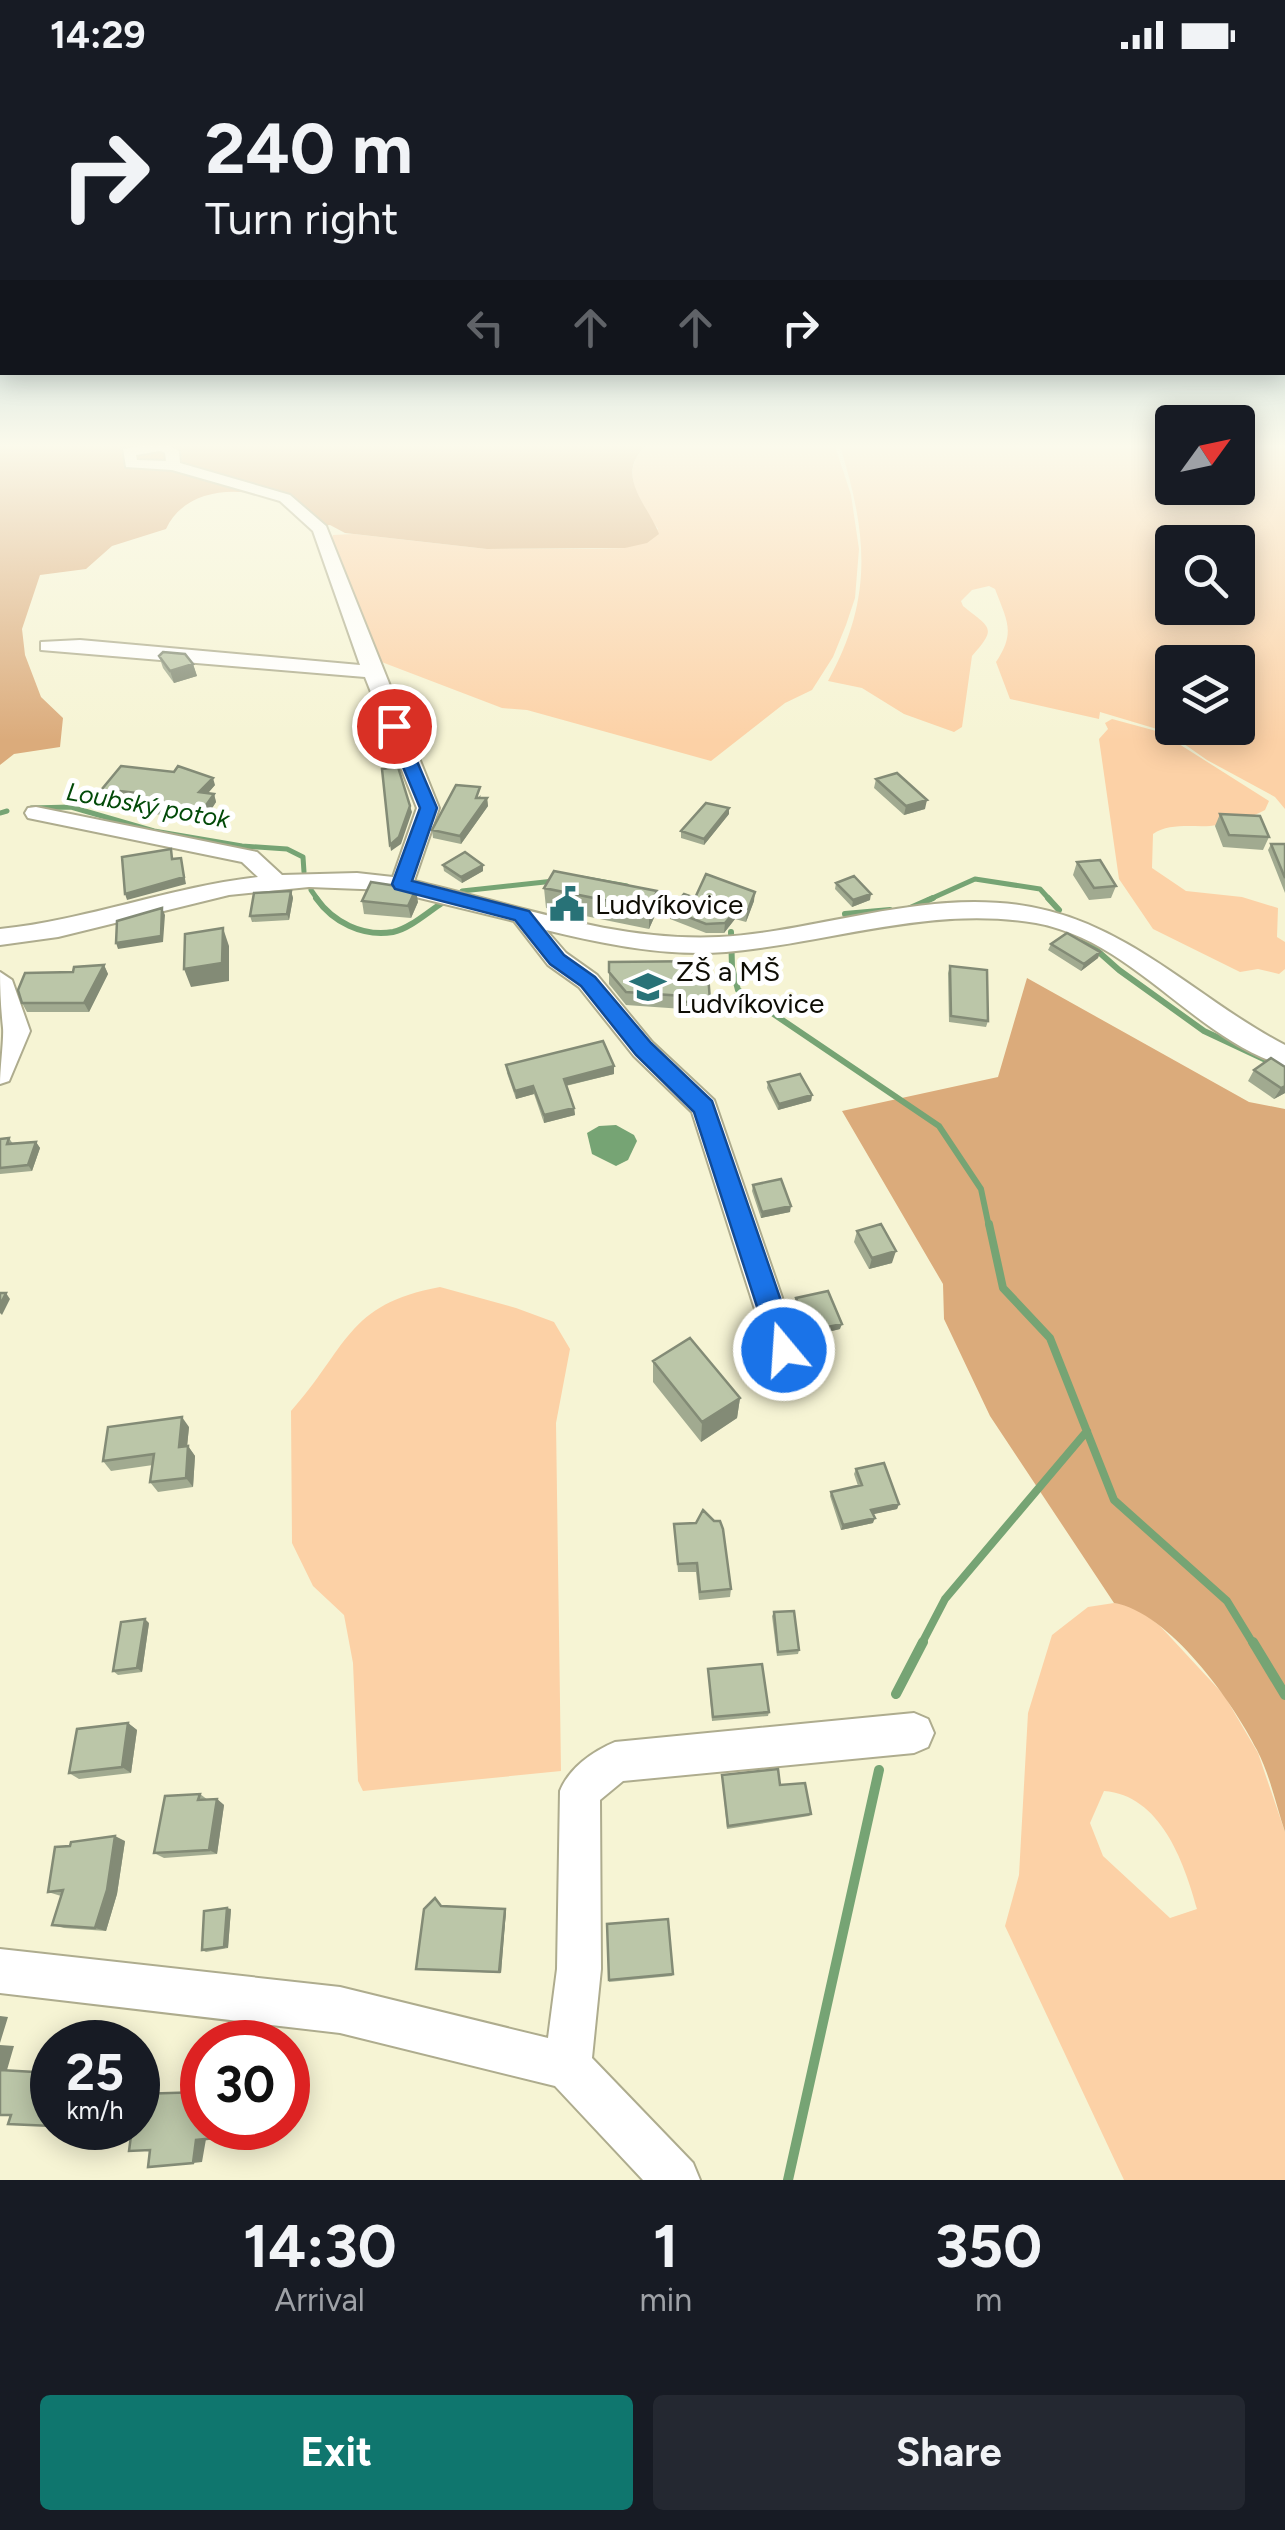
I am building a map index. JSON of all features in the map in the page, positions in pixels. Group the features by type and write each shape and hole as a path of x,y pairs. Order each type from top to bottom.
{"street":[{"path":"326,544 428,808 402,884"},
{"path":"47,646 80,645 372,672"},
{"path":"36,813 250,858 278,884"},
{"path":"0,937 49,934 229,888 358,880 402,884 622,938 731,944 840,924 990,910 1042,916 1078,926 1118,948 1248,1040 1285,1056"},
{"path":"522,916 557,960 588,982 643,1049 704,1108 784,1350"},
{"path":"0,980 17,1030 0,1074"},
{"path":"568,2066 579,1969 580,1791 615,1762 914,1733"},
{"path":"0,1971 340,2010 568,2066 676,2180"}],"shaded area":[{"path":"0,544 117,544 86,569 40,575 22,629 25,655 41,697 63,718 60,747 14,754 0,765"},
{"path":"332,544 447,544 487,549 625,548 631,544 858,544 855,598 833,657 812,690 785,703 711,761 527,710 502,708 379,661"},
{"path":"447,544 641,544 625,548 487,549"},
{"path":"860,544 1155,544 1155,625 1255,625 1255,544 1285,544 1285,809 1275,797 1186,745 1255,745 1255,645 1155,645 1155,728 1100,712 1099,719 1010,699 996,662 1008,634 1003,610 995,589 989,586 972,590 961,601 985,624 988,633 972,656 962,727 954,732 904,714 862,688 828,681 843,651 859,593"},
{"path":"1112,719 1155,731 1155,745 1181,745 1269,801 1265,810 1238,821 1173,827 1153,834 1152,868 1186,891 1242,897 1278,908 1277,937 1285,942 1285,969 1279,974 1258,969 1240,972 1153,929 1119,879 1099,739 1108,729 1105,723"},
{"path":"1027,978 1249,1102 1285,1109 1285,1832 1262,1760 1216,1685 1156,1623 1114,1603 990,1416 944,1319 943,1284 842,1111 998,1077"},
{"path":"616,1125 637,1141 628,1160 616,1166 592,1154 587,1133 599,1126"},
{"path":"440,1287 554,1322 570,1349 556,1423 561,1771 363,1791 358,1781 353,1663 344,1615 313,1586 292,1543 291,1411 366,1317 409,1295"},
{"path":"1114,1603 1135,1606 1160,1626 1224,1695 1258,1753 1285,1832 1285,2180 1124,2180 1005,1926 1019,1875 1028,1713 1052,1635 1088,1607","holes":["1104,1791 1124,1795 1155,1817 1167,1834 1197,1909 1170,1918 1103,1856 1090,1823"]}],"building":[{"path":"163,652 185,654 193,664 170,671 159,656"},
{"path":"121,766 174,772 178,766 213,778 199,792 214,794 202,811 129,804 137,793 102,789"},
{"path":"398,767 410,806 399,837 390,845 382,769"},
{"path":"897,773 927,800 906,806 876,779"},
{"path":"456,785 480,787 476,798 487,798 460,836 432,830"},
{"path":"706,803 729,808 704,839 681,831"},
{"path":"1220,814 1260,816 1269,837 1229,835"},
{"path":"1271,844 1285,844 1285,878"},
{"path":"171,849 172,859 181,858 184,877 125,894 122,857"},
{"path":"465,852 483,865 461,877 443,865"},
{"path":"1100,860 1116,886 1094,888 1077,862"},
{"path":"554,871 657,891 649,909 544,888"},
{"path":"706,874 755,892 747,912 736,910 725,923 706,924 670,910 684,894 695,898"},
{"path":"854,876 871,894 853,900 836,883"},
{"path":"371,882 416,889 408,906 362,901"},
{"path":"291,891 287,914 250,916 254,893"},
{"path":"162,908 161,936 116,943 117,921"},
{"path":"223,928 222,963 184,969 185,934"},
{"path":"1067,933 1100,952 1084,964 1051,944"},
{"path":"707,961 710,1001 683,1002 683,996 626,992 609,972 609,962"},
{"path":"104,965 84,1003 22,1003 18,990 25,973 73,972 74,967"},
{"path":"950,966 987,970 988,1021 951,1016"},
{"path":"603,1041 614,1066 564,1079 574,1108 544,1115 533,1086 515,1091 506,1065"},
{"path":"1271,1058 1285,1067 1285,1086 1281,1088 1254,1070"},
{"path":"800,1074 812,1095 779,1104 768,1082"},
{"path":"9,1138 7,1144 36,1142 28,1165 0,1168 0,1139"},
{"path":"781,1179 791,1206 762,1212 753,1185"},
{"path":"881,1224 896,1251 872,1258 857,1231"},
{"path":"828,1291 842,1324 808,1331 796,1298"},
{"path":"690,1338 740,1398 702,1422 653,1361"},
{"path":"182,1417 179,1447 188,1446 186,1478 150,1482 154,1454 103,1461 108,1427"},
{"path":"884,1463 899,1504 871,1510 875,1518 843,1525 831,1492 862,1485 856,1469"},
{"path":"703,1510 714,1521 720,1521 723,1529 731,1589 700,1592 697,1563 678,1564 674,1524 696,1523"},
{"path":"794,1611 799,1650 778,1652 774,1612"},
{"path":"145,1619 137,1668 113,1671 121,1622"},
{"path":"762,1664 769,1712 713,1717 708,1669"},
{"path":"128,1723 122,1767 69,1773 77,1729"},
{"path":"778,1769 780,1785 805,1783 811,1814 728,1826 722,1775"},
{"path":"200,1794 198,1800 217,1799 209,1850 154,1853 165,1796"},
{"path":"115,1836 107,1890 95,1928 52,1925 63,1890 48,1892 55,1847"},
{"path":"435,1898 441,1906 505,1909 499,1972 416,1969 424,1909"},
{"path":"227,1908 224,1947 202,1950 204,1911"},
{"path":"668,1919 673,1974 609,1980 607,1924"},
{"path":"0,2070 30,2072 30,2125 8,2124 11,2115 0,2115"},
{"path":"160,2093 180,2093 180,2150 195,2150 193,2163 148,2167 150,2150 160,2150"}],"waterway":[{"name":"Loubský potok","path":"31,808 71,807 154,831 242,846 287,849 303,857 304,872"},
{"name":"Loubský potok","path":"0,813 7,811"},
{"name":"Loubský potok","path":"581,878 627,886"},
{"path":"928,900 975,879 1040,889 1050,900"},
{"name":"Loubský potok","path":"462,891 554,881"},
{"name":"Loubský potok","path":"311,890 318,900"},
{"name":"Loubský potok","path":"316,898 349,926 381,933 405,927 442,903"},
{"path":"908,909 933,898"},
{"path":"1048,898 1059,910"},
{"path":"845,914 890,910"},
{"name":"Loubský potok","path":"731,932 732,967 738,990 939,1126 981,1189 989,1227"},
{"path":"1083,938 1119,970 1204,1031 1285,1069"},
{"name":"Loubský potok","path":"989,1224 1003,1288 1050,1338 1087,1431"},
{"path":"921,1645 945,1599 1087,1431"},
{"name":"Loubský potok","path":"1087,1431 1114,1500 1227,1601 1254,1645"},
{"path":"896,1694 923,1642"},
{"name":"Loubský potok","path":"1253,1642 1285,1695"},
{"path":"788,2180 879,1770"}],"place":[{"name":"Ludvíkovice","path":"567,904"},
{"name":"ZŠ a MŠ Ludvíkovice","path":"648,987"}],"route":[{"path":"394,726 428,808 402,884 522,916 557,960 588,982 643,1049 704,1108 784,1350"}]}
